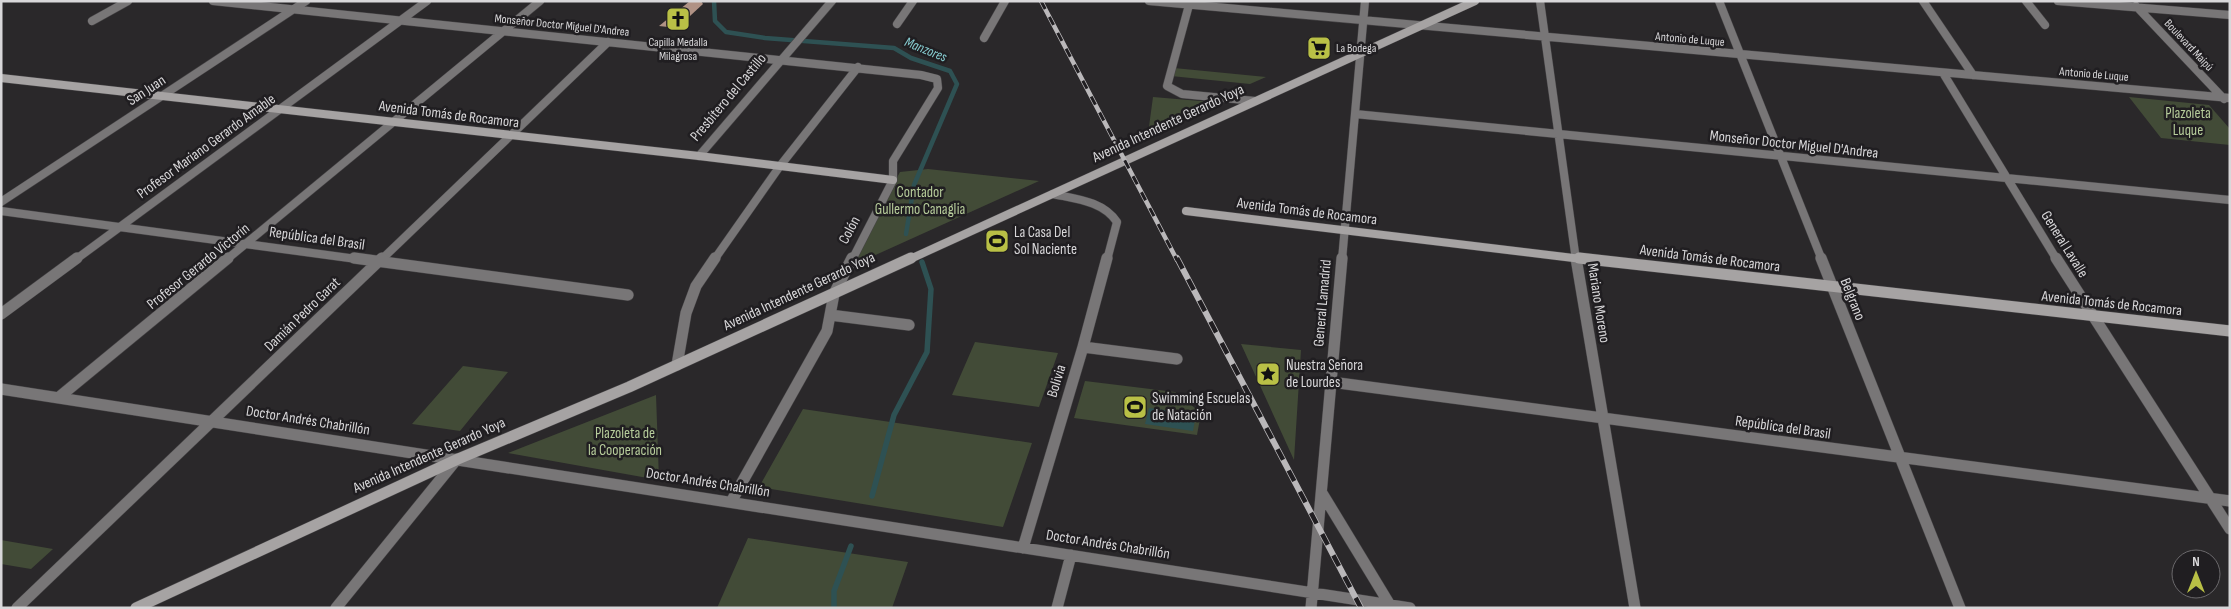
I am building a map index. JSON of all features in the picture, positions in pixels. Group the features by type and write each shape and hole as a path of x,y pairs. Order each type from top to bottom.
{"street":[{"path":"92,21 128,1"},
{"name":"Monseñor Doctor Miguel D'Andrea","path":"213,1 858,67 921,75 937,79"},
{"name":"San Juan","path":"1,202 306,1"},
{"name":"Profesor Mariano Gerardo Amable","path":"1,314 427,1"},
{"name":"Profesor Gerardo Victorín","path":"58,398 248,244 540,1"},
{"name":"Presbítero del Castillo","path":"699,156 832,1"},
{"path":"897,24 913,1"},
{"path":"984,38 1005,1"},
{"name":"Antonio de Luque","path":"1149,1 1364,22 2226,97"},
{"name":"General Lamadrid","path":"1311,608 1365,1"},
{"name":"Avenida Intendente Gerardo Yoya","path":"136,608 458,459 677,365 1474,1"},
{"name":"Mariano Moreno","path":"1540,1 1576,258 1634,608"},
{"name":"Belgrano","path":"1719,1 1960,608"},
{"path":"1923,1 1972,75"},
{"path":"2026,1 2045,25"},
{"path":"2058,1 2135,4 2230,15"},
{"name":"Boulevard Maipú","path":"2135,4 2226,97 2230,105"},
{"path":"1189,5 1166,86 1182,94 1254,101"},
{"name":"Damián Pedro Garat","path":"17,608 608,42"},
{"path":"677,365 686,313 696,286 780,166 858,67"},
{"name":"General Lavalle","path":"1943,73 2092,315 2230,530"},
{"name":"Avenida Tomás de Rocamora","path":"1,78 699,156 893,180"},
{"name":"Colón","path":"731,502 827,331 834,294 893,180 893,161 938,88 937,79"},
{"name":"Monseñor Doctor Miguel D'Andrea","path":"1355,114 2230,200"},
{"name":"Bolivia","path":"1022,548 1083,347 1117,222 1114,215 1100,206 1053,194"},
{"name":"República del Brasil","path":"1,211 628,295"},
{"name":"Avenida Tomás de Rocamora","path":"1186,211 1576,258 2230,331"},
{"path":"830,315 909,324"},
{"path":"1083,347 1177,359"},
{"name":"República del Brasil","path":"1331,382 2230,501"},
{"name":"Doctor Andrés Chabrillón","path":"1,389 1410,608"},
{"path":"336,608 458,459"},
{"path":"1322,493 1390,605"},
{"path":"1057,608 1072,555"}],"green space":[{"path":"1174,68 1266,77 1250,84 1171,76"},
{"path":"1153,97 1212,102 1148,134"},
{"name":"Plazoleta Luque","path":"2129,97 2209,105 2230,129 2230,145 2161,138"},
{"name":"Contador Gullermo Canaglia","path":"928,169 1039,181 849,267 900,172"},
{"path":"975,342 1058,353 1039,407 952,395"},
{"path":"1241,344 1301,350 1294,460"},
{"path":"463,366 508,372 460,431 412,424"},
{"name":"Swimming Escuelas de Natación","path":"1085,381 1175,392 1201,413 1197,435 1074,418"},
{"name":"Plazoleta de la Cooperación","path":"656,395 659,480 508,453"},
{"path":"803,409 1032,443 1003,527 759,487"},
{"path":"748,538 908,562 892,608 717,608"},
{"path":"1,540 53,549 31,569 1,564"}],"water":[{"path":"1149,408 1196,414 1193,431 1145,424"}],"building":[{"name":"Capilla Medalla Milagrosa","path":"690,1 701,1 703,4 677,28 659,26"}],"waterway":[{"name":"Manzores","path":"714,1 715,21 726,32 765,38 894,48 911,58 950,71 957,84 914,185 906,234"},
{"name":"Manzores","path":"872,496 894,415 927,352 931,289 922,262"},
{"name":"Manzores","path":"834,608 834,591 851,546"}],"railway":[{"path":"1041,1 1177,260"},
{"path":"1177,258 1361,608"}],"place":[{"name":"Capilla Medalla Milagrosa","path":"678,19"},
{"name":"La Bodega","path":"1319,48"},
{"name":"La Casa Del Sol Naciente","path":"997,241"},
{"name":"Nuestra Señora de Lourdes","path":"1268,374"},
{"name":"Swimming Escuelas de Natación","path":"1135,407"}]}
